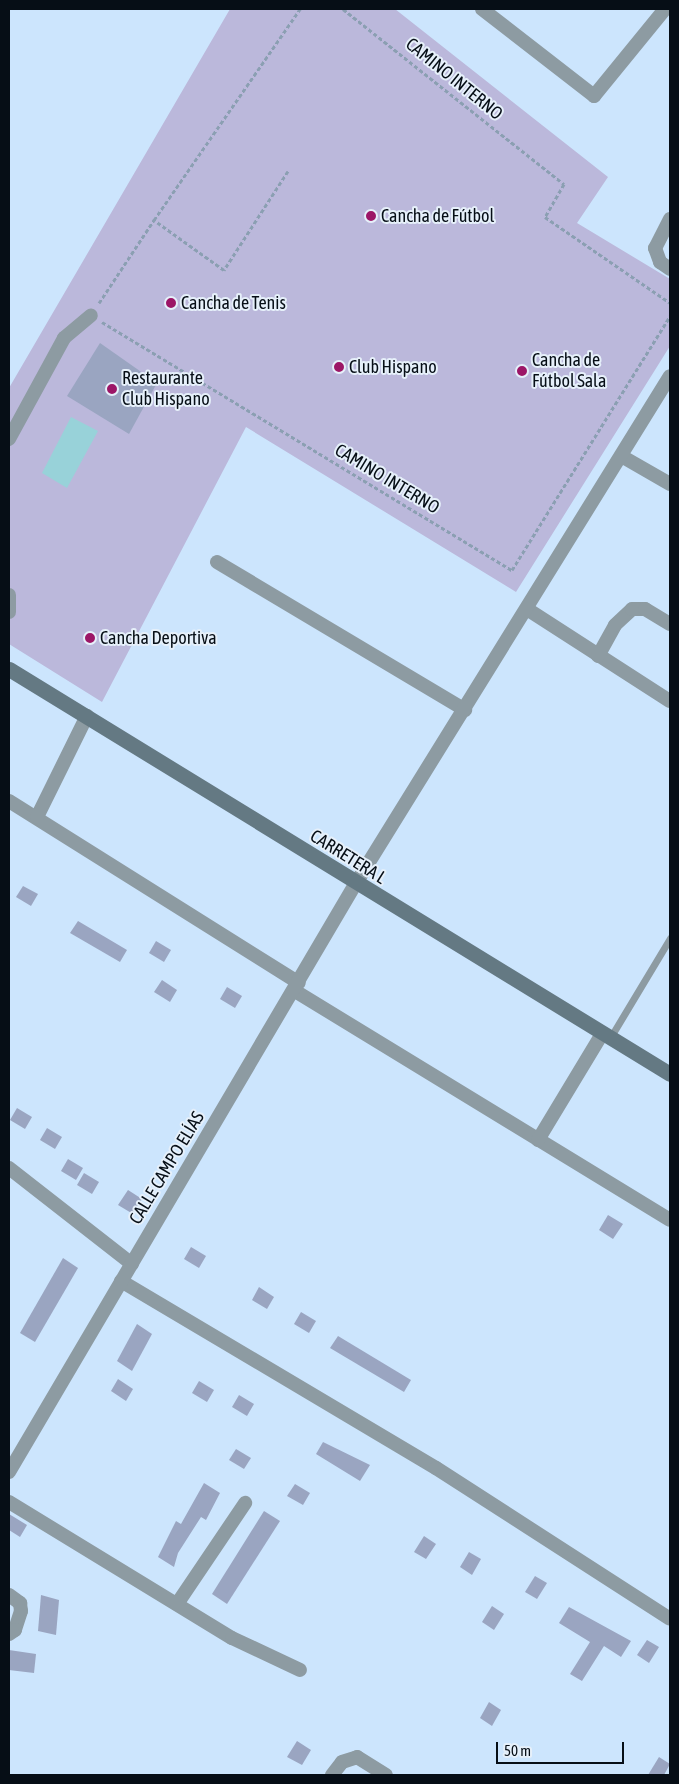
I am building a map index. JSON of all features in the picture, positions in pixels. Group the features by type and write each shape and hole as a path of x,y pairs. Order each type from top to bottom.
{"street":[{"path":"482,9 594,96 665,9"},
{"path":"670,219 655,248 660,262 670,269"},
{"path":"9,439 64,338 91,315"},
{"name":"CALLE CAMPO ELÍAS","path":"9,1472 297,987 356,883 623,457 670,376"},
{"path":"623,457 670,484"},
{"path":"217,562 465,710"},
{"path":"9,595 9,612"},
{"path":"598,656 615,625 632,609 645,610 670,624"},
{"path":"527,610 670,701"},
{"name":"CARRETERA L","path":"9,669 670,1074"},
{"path":"37,817 87,716"},
{"path":"9,801 37,817 297,987 538,1140 670,1220"},
{"path":"538,1140 606,1036"},
{"path":"9,1168 132,1264"},
{"path":"121,1281 436,1468 670,1619"},
{"path":"9,1502 232,1638 300,1670"},
{"path":"177,1604 245,1503"},
{"path":"9,1595 20,1603 21,1611 15,1630 9,1634"},
{"path":"332,1775 342,1762 357,1757 386,1775"}],"lane":[{"path":"606,1036 670,938"}],"path":[{"path":"91,315 154,220 300,9"},
{"name":"CAMINO INTERNO","path":"344,9 564,184 545,218 670,303"},
{"path":"154,220 224,270 288,170"},
{"name":"CAMINO INTERNO","path":"91,315 512,570 670,316"}],"shaded area":[{"name":"Club Hispano","path":"230,9 395,9 608,177 577,223 670,279 670,346 516,592 246,427 102,702 9,644 9,388"},
{"path":"71,417 98,431 67,488 42,473"}],"building":[{"name":"Restaurante Club Hispano","path":"100,343 157,383 129,434 67,396"},
{"path":"23,886 38,894 31,906 16,897"},
{"path":"78,921 127,950 120,962 70,933"},
{"path":"156,941 171,950 164,962 149,953"},
{"path":"162,980 177,990 170,1002 154,992"},
{"path":"227,987 242,996 235,1008 220,999"},
{"path":"17,1108 32,1117 25,1129 10,1120"},
{"path":"47,1128 62,1137 55,1149 40,1140"},
{"path":"68,1159 83,1168 76,1180 61,1171"},
{"path":"84,1173 99,1182 92,1194 77,1185"},
{"path":"128,1190 142,1199 133,1214 118,1205"},
{"path":"608,1215 623,1224 613,1239 599,1230"},
{"path":"191,1247 206,1256 199,1268 184,1259"},
{"path":"63,1258 78,1268 35,1342 20,1333"},
{"path":"259,1287 274,1297 267,1309 252,1300"},
{"path":"301,1312 316,1321 309,1333 294,1324"},
{"path":"137,1324 152,1334 132,1371 117,1361"},
{"path":"338,1336 411,1380 404,1392 330,1348"},
{"path":"118,1379 133,1389 126,1401 111,1391"},
{"path":"199,1381 214,1390 207,1402 192,1393"},
{"path":"239,1395 254,1404 247,1416 232,1407"},
{"path":"323,1442 370,1465 360,1481 316,1454"},
{"path":"236,1449 251,1458 244,1469 229,1460"},
{"path":"204,1483 220,1493 206,1520 201,1517 178,1553 174,1567 158,1557 176,1521 181,1524"},
{"path":"295,1484 310,1493 303,1505 287,1496"},
{"path":"264,1511 280,1521 227,1604 212,1594"},
{"path":"9,1514 27,1525 20,1537 9,1530"},
{"path":"424,1536 436,1544 426,1559 414,1552"},
{"path":"469,1552 481,1559 472,1575 460,1567"},
{"path":"535,1576 547,1583 537,1599 525,1592"},
{"path":"41,1595 59,1600 56,1635 38,1631"},
{"path":"492,1606 504,1614 494,1630 482,1622"},
{"path":"569,1607 631,1641 621,1657 604,1646 582,1681 570,1674 590,1642 559,1623"},
{"path":"647,1640 659,1647 649,1663 637,1655"},
{"path":"9,1650 36,1654 34,1673 9,1670"},
{"path":"489,1702 501,1710 492,1726 480,1718"},
{"path":"297,1741 311,1750 302,1765 287,1757"},
{"path":"659,1757 670,1764 664,1775 648,1775"}],"place":[{"name":"Cancha de Fútbol","path":"371,216"},
{"name":"Cancha de Tenis","path":"171,303"},
{"name":"Club Hispano","path":"339,367"},
{"name":"Cancha de Fútbol Sala","path":"522,371"},
{"name":"Restaurante Club Hispano","path":"112,389"},
{"name":"Cancha Deportiva","path":"90,638"}]}
